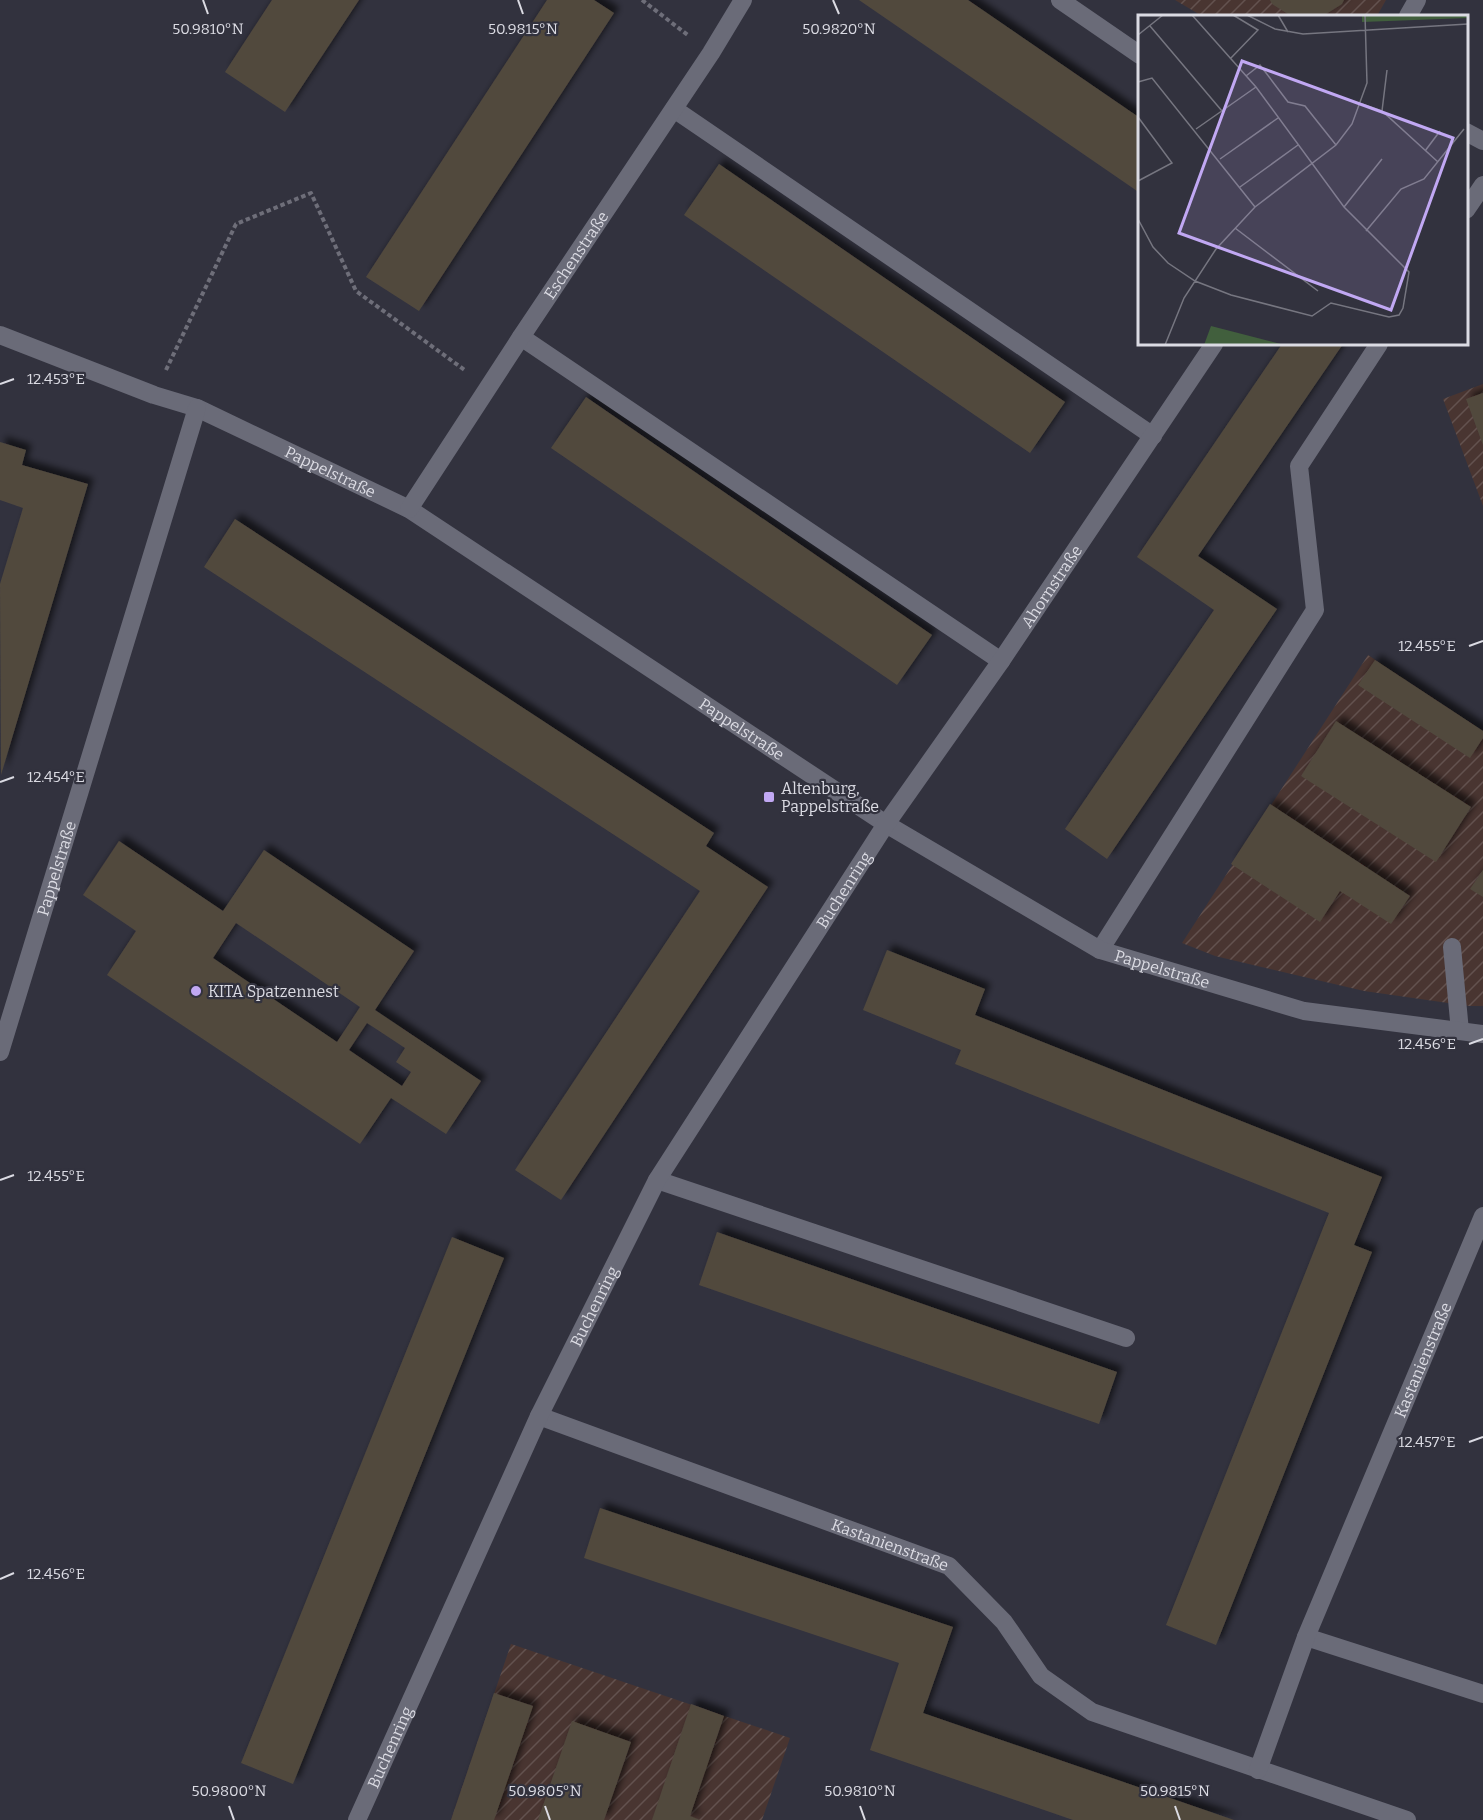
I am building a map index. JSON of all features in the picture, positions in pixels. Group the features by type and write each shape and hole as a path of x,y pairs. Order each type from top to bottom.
{"street":[{"name":"Eschenstraße","path":"410,509 711,53 743,0"},
{"path":"1060,0 1138,54"},
{"path":"1409,15 1417,0"},
{"path":"674,109 1152,436"},
{"path":"1468,133 1483,141"},
{"path":"1468,208 1483,185"},
{"name":"Pappelstraße","path":"0,335 154,395 197,408 410,509 886,824 1100,950 1304,1011 1483,1034"},
{"path":"522,337 1001,661"},
{"name":"Ahornstraße","path":"886,824 1001,661 1213,345"},
{"path":"1100,950 1315,610 1299,466 1378,345"},
{"name":"Pappelstraße","path":"0,1052 197,408"},
{"name":"Buchenring","path":"357,1820 539,1416 657,1180 886,824"},
{"path":"1452,947 1460,1031"},
{"path":"657,1180 1126,1338"},
{"name":"Kastanienstraße","path":"1258,1770 1306,1637 1483,1216"},
{"name":"Kastanienstraße","path":"539,1416 949,1566 1004,1622 1041,1676 1092,1712 1407,1820"},
{"path":"1306,1637 1483,1694"}],"path":[{"path":"642,0 711,53"},
{"path":"154,395 236,224 311,193 356,291 488,388"}],"shaded area":[{"path":"1175,0 1386,0 1378,15 1200,15"},
{"path":"1483,384 1483,506 1443,399"},
{"path":"1368,655 1483,731 1483,1006 1364,991 1215,956 1182,943"},
{"path":"511,1644 790,1738 762,1820 451,1820"}],"building":[{"path":"272,0 359,0 285,112 225,72"},
{"path":"547,0 594,0 614,13 419,311 366,277"},
{"path":"859,0 968,0 1138,117 1138,192"},
{"path":"1270,0 1344,0 1342,4 1325,15 1289,15 1272,4"},
{"path":"719,164 1065,402 1030,453 684,215"},
{"path":"1281,345 1342,345 1198,556 1277,609 1107,859 1065,829 1214,610 1137,557"},
{"path":"1483,393 1483,445 1466,399"},
{"path":"586,397 932,635 897,685 551,448"},
{"path":"0,442 26,450 22,465 88,484 1,775 0,584 23,508 0,500"},
{"path":"235,519 714,833 706,846 768,887 561,1200 515,1170 700,891 204,567"},
{"path":"1375,660 1483,731 1483,738 1470,758 1358,685"},
{"path":"1336,721 1471,807 1436,862 1301,776"},
{"path":"1270,804 1410,896 1391,924 1340,891 1320,922 1231,864"},
{"name":"KITA Spatzennest","path":"119,841 223,911 264,850 414,951 375,1010 481,1081 446,1134 391,1098 360,1144 107,975 136,931 83,895","holes":["236,923 360,1007 337,1042 213,958","367,1023 405,1048 396,1062 411,1072 402,1086 349,1050"]},
{"path":"1483,870 1483,897 1470,889"},
{"path":"887,950 985,989 975,1015 1382,1177 1354,1245 1372,1252 1216,1645 1166,1625 1329,1213 955,1064 961,1050 863,1010"},
{"path":"717,1232 1117,1372 1099,1424 699,1285"},
{"path":"452,1237 504,1258 293,1784 241,1763"},
{"path":"600,1508 953,1627 923,1713 1234,1820 1073,1820 870,1750 899,1663 584,1558"},
{"path":"494,1693 533,1706 494,1820 451,1820"},
{"path":"691,1704 724,1716 690,1816 700,1820 652,1820"},
{"path":"572,1721 631,1742 604,1820 538,1820"}],"place":[{"name":"Altenburg, Pappelstraße","path":"769,797"},
{"name":"KITA Spatzennest","path":"196,991"}]}
